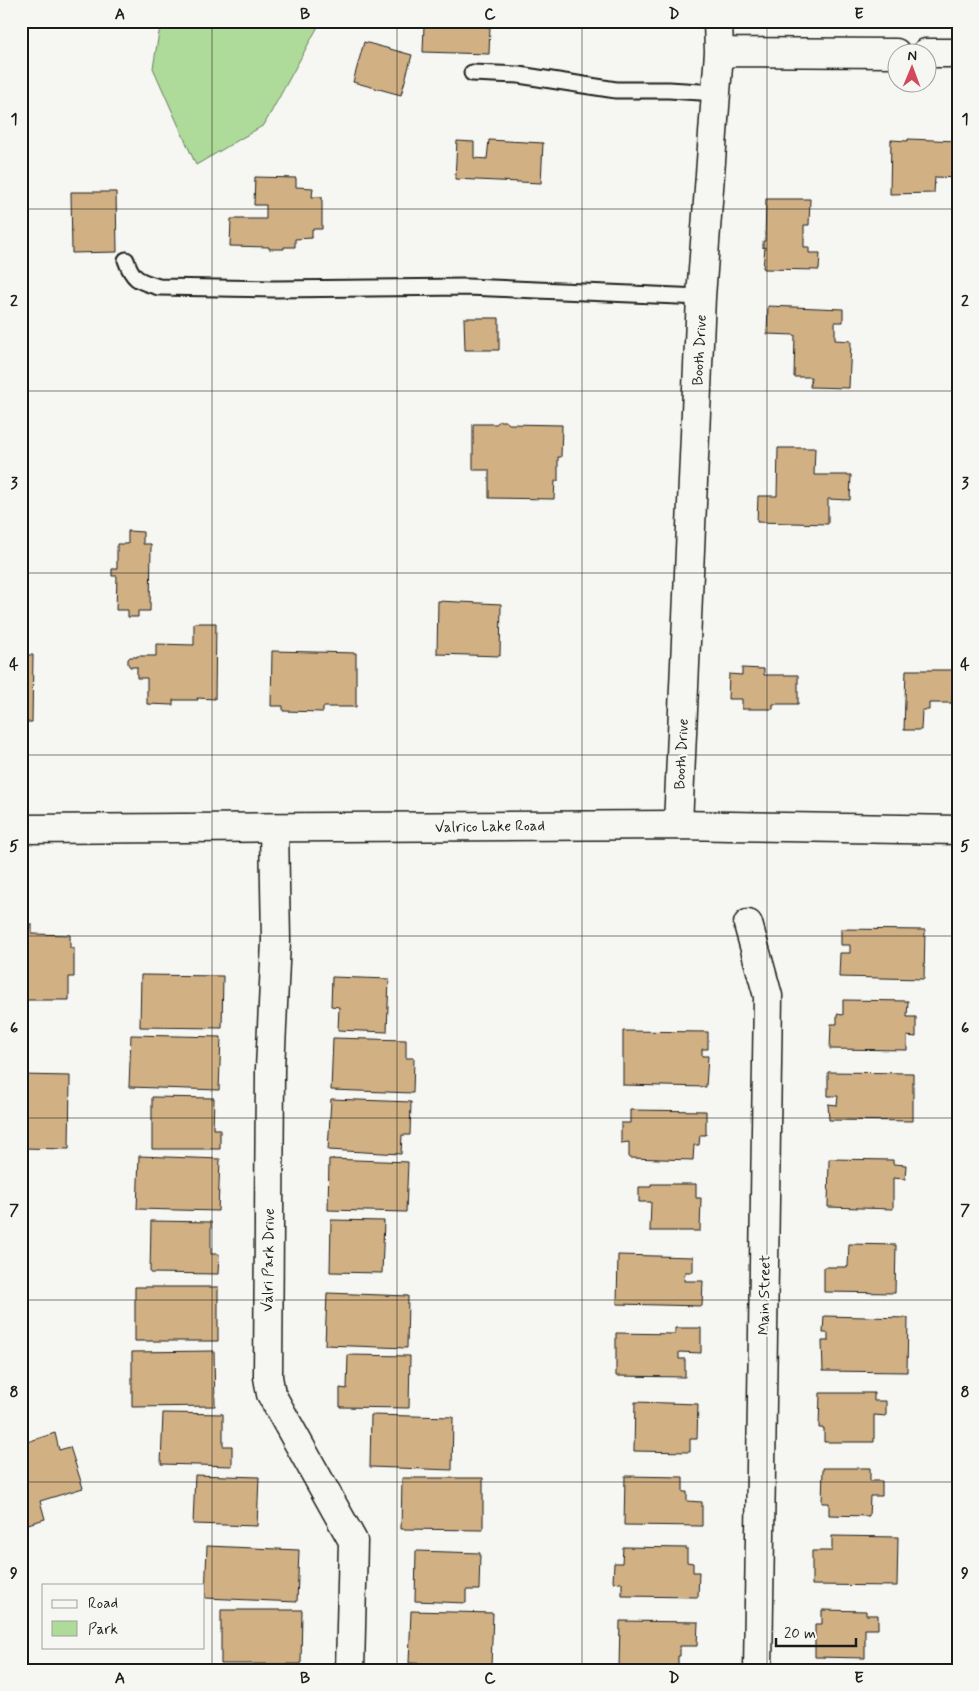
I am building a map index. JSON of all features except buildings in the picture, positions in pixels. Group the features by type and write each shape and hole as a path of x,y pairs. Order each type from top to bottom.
{"street":[{"name":"Booth Drive","path":"678,825 701,297 719,52 718,21"},
{"path":"719,52 886,53"},
{"path":"936,53 958,53"},
{"name":"Valrico Lake Road","path":"21,829 678,825 958,830"},
{"name":"Valri Park Drive","path":"274,828 276,940 270,1079 268,1377 271,1394 353,1541 350,1670"},
{"name":"Main Street","path":"748,924 768,996 758,1670"}],"lane":[{"path":"472,73 519,75 616,90 669,90 716,93"},
{"path":"126,260 130,272 142,282 159,287 274,289 467,287 701,297"}],"green space":[{"path":"161,21 321,21 264,125 196,165 153,68"}]}
